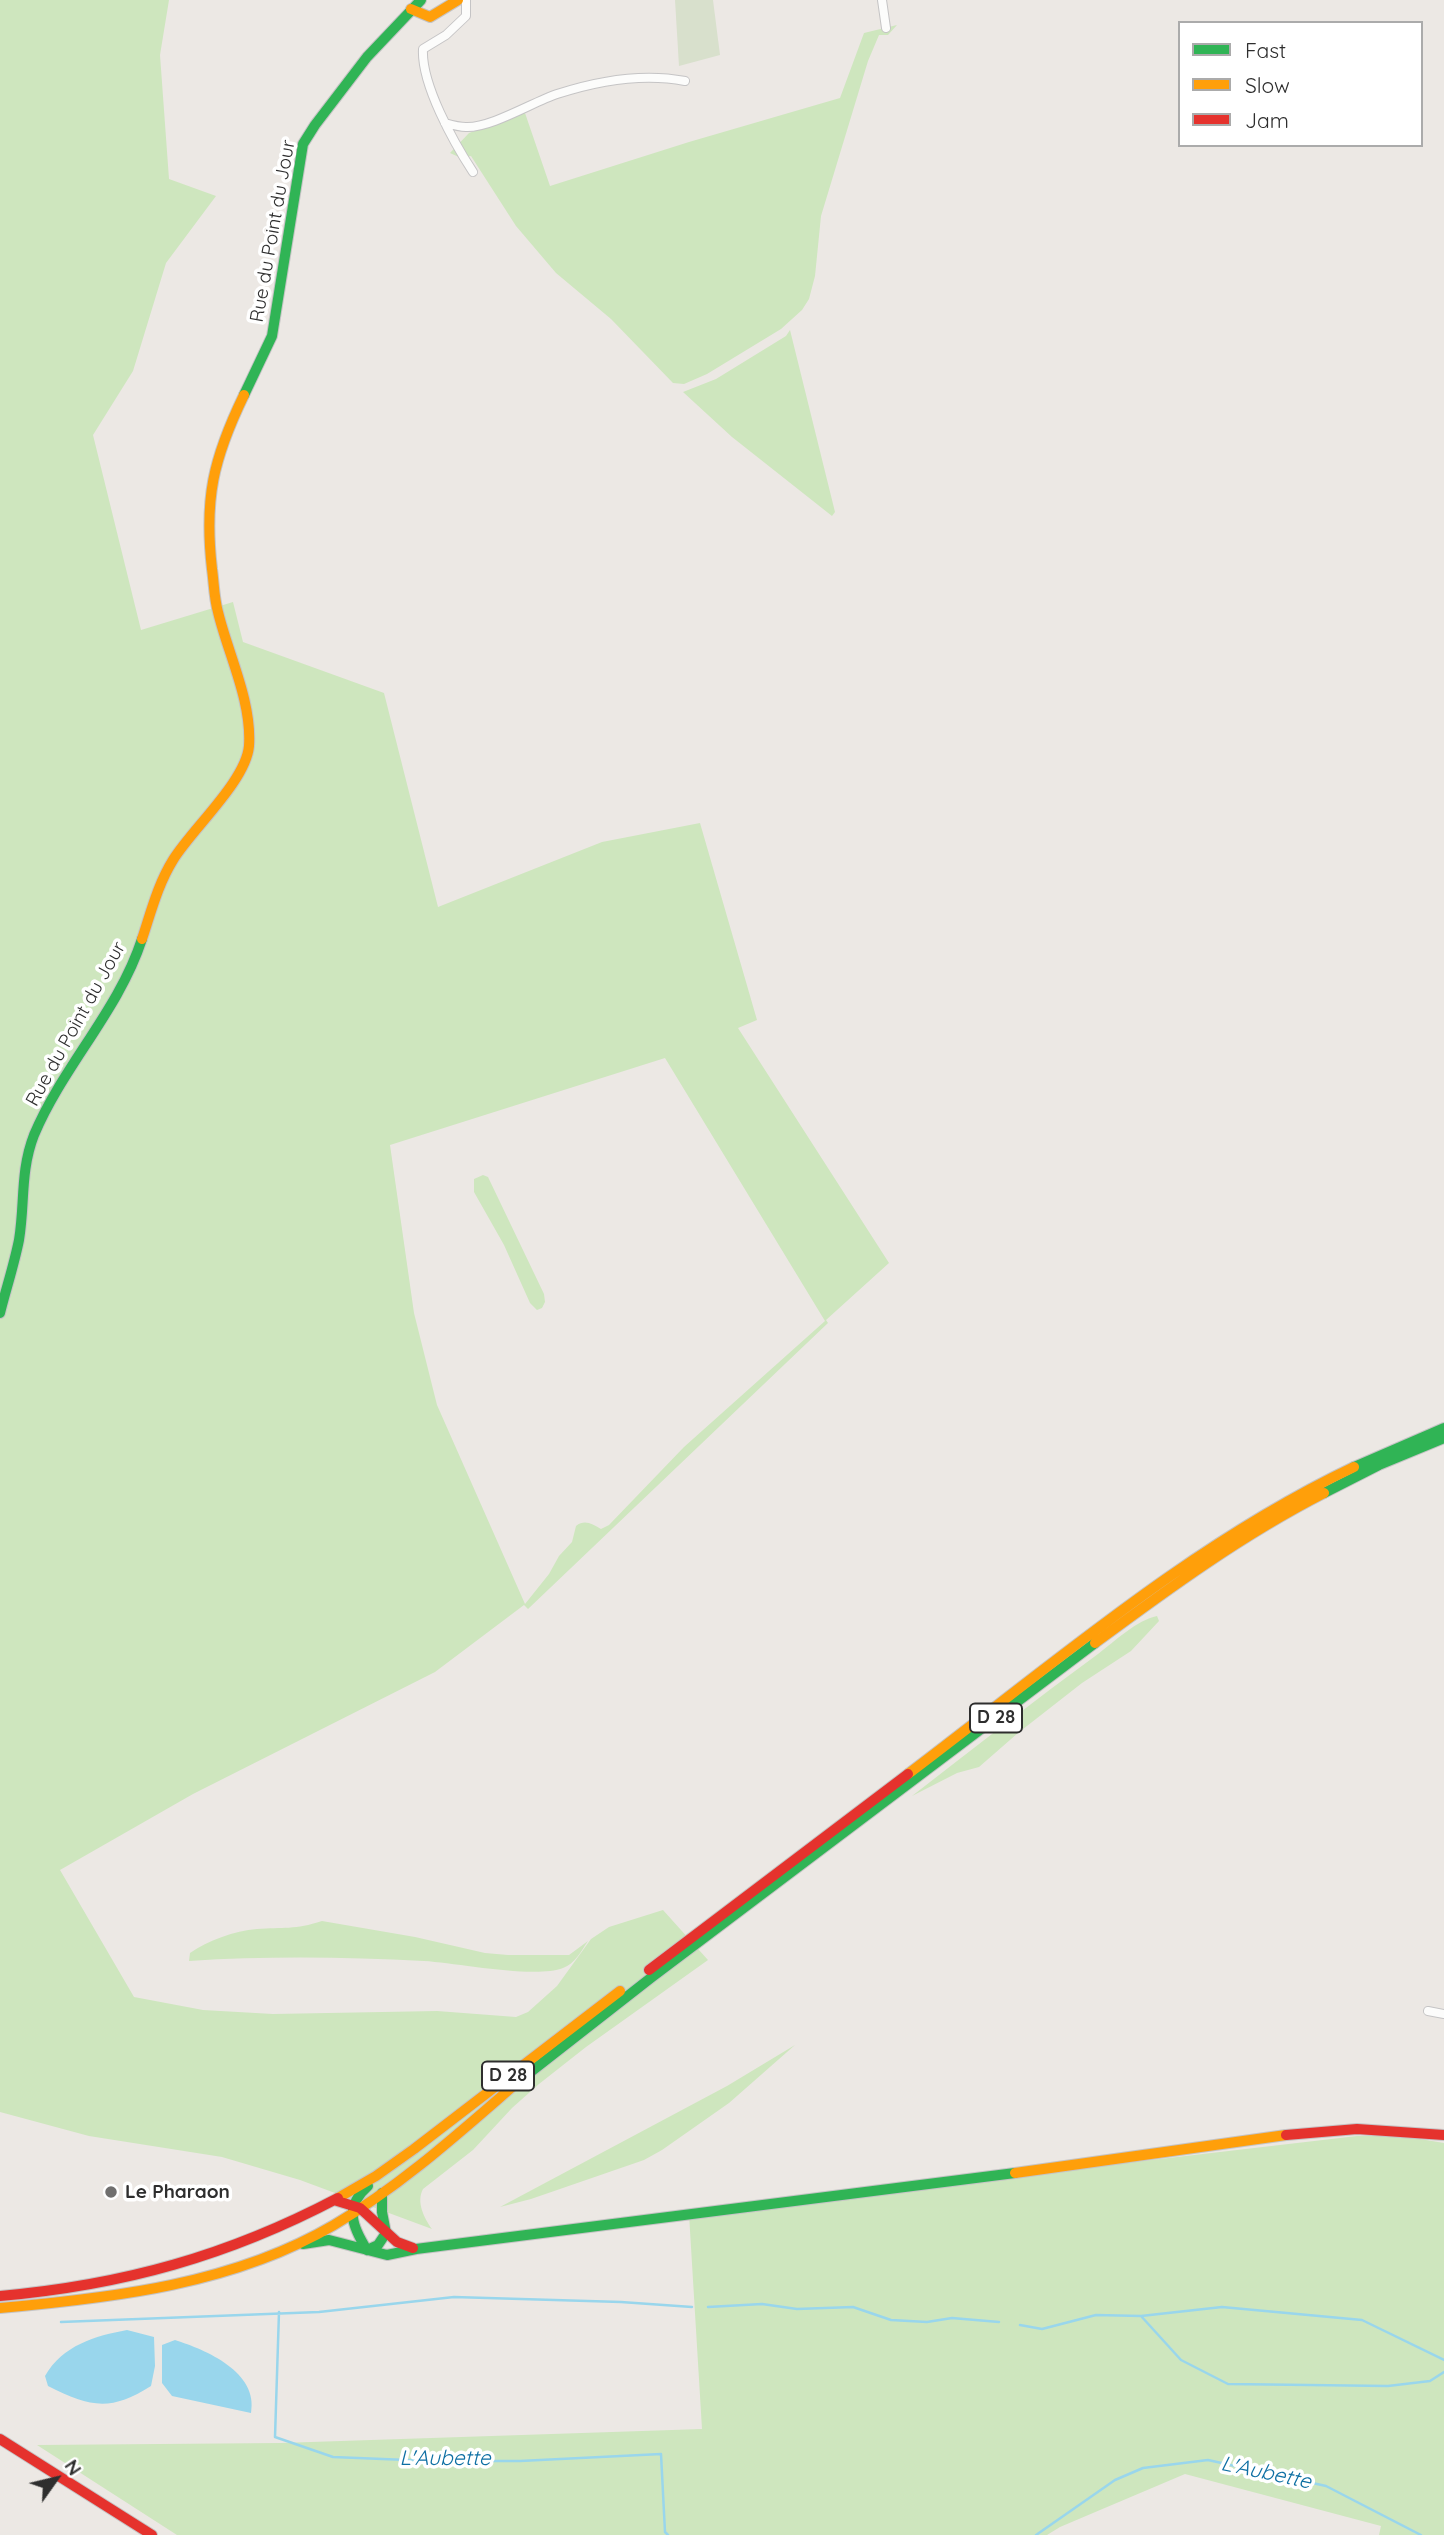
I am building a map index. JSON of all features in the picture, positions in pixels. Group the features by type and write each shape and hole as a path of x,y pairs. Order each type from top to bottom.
{"main road":[{"name":"Rue du Point du Jour","path":"0,1313 19,1239 23,1175 34,1136 56,1093 124,981 140,946 158,890 173,860 241,771 249,747 239,680 217,610 212,580 209,506 214,469 232,419 272,336 303,144 311,127 337,97 369,52 421,0"},
{"path":"411,9 430,17 458,0"},
{"name":"D 28","path":"0,2296 101,2285 180,2267 254,2240 334,2200 382,2172 1184,1565 1321,1482 1402,1444 1444,1428"},
{"name":"D 28","path":"0,2308 156,2288 197,2280 294,2246 382,2193 555,2051 1167,1590 1230,1546 1314,1497 1380,1464 1444,1438"},
{"path":"294,2246 326,2240 387,2255 416,2249 1095,2163 1211,2144 1329,2130 1444,2135"},
{"path":"367,2250 356,2233 354,2209 357,2196 380,2177 382,2172"},
{"path":"367,2250 378,2245 386,2233 382,2193"},
{"path":"334,2200 354,2209 400,2244 416,2249"},
{"path":"0,2438 152,2535"}],"street":[{"path":"466,0 466,16 446,35 423,49 422,62 445,123 457,148 474,172"},
{"path":"882,0 886,28"},
{"path":"445,123 468,128 505,117 557,94 647,76 685,81"},
{"path":"1428,2011 1444,2014"}],"green space":[{"path":"0,0 169,0 160,55 169,179 216,196 166,263 133,371 93,435 141,630 233,602 243,642 384,693 438,907 602,842 700,823 757,1020 738,1028 889,1263 826,1320 828,1323 528,1609 524,1605 435,1672 193,1794 60,1870 134,1997 203,2010 273,2014 437,2011 516,2017 528,2012 557,1986 591,1939 609,1927 663,1910 708,1960 539,2084 512,2108 473,2150 423,2189 421,2204 432,2229 300,2180 222,2157 89,2136 0,2112","holes":["665,1058 825,1321 684,1447 609,1525 601,1529 585,1523 576,1526 572,1542 525,1604 437,1405 414,1313 390,1145"]},
{"path":"675,0 713,0 720,55 679,66"},
{"path":"897,25 888,35 879,35 868,61 821,216 815,276 809,299 802,310 781,329 707,374 684,384 673,383 611,319 556,273 516,226 471,156 461,158 450,153 469,133 525,113 550,186 840,98 864,33"},
{"path":"790,330 835,512 832,516 732,437 683,392 716,379 786,336"},
{"path":"483,1175 488,1177 544,1294 545,1302 542,1308 537,1310 530,1303 504,1245 474,1192 474,1179"},
{"path":"1157,1616 1159,1621 1131,1651 1082,1683 979,1767 957,1773 912,1796 1126,1632"},
{"path":"322,1921 415,1937 485,1953 508,1955 569,1955 588,1941 571,1964 550,1971 534,1972 424,1961 365,1959 189,1961 190,1953 213,1940 231,1934 257,1929 296,1927"},
{"path":"795,2045 729,2103 644,2160 500,2207 727,2086"},
{"path":"1357,2136 1402,2136 1444,2143 1444,2535 1379,2535 1381,2526 1185,2474 1047,2535 177,2535 37,2445 281,2443 702,2429 689,2214"}],"water":[{"path":"127,2330 154,2337 155,2366 151,2386 124,2400 100,2404 76,2399 48,2386 45,2376 52,2365 70,2349 103,2335"},
{"path":"175,2340 215,2357 239,2375 247,2386 251,2413 172,2396 162,2383 162,2345"}],"waterway":[{"name":"L'Aubette","path":"61,2322 319,2312 454,2297 692,2307"},
{"name":"L'Aubette","path":"708,2307 762,2304 797,2309 853,2307 891,2320 927,2322 952,2318 999,2322"},
{"name":"L'Aubette","path":"1020,2325 1042,2329 1096,2315 1141,2316 1222,2307 1362,2320 1444,2360"},
{"name":"L'Aubette","path":"279,2312 275,2437 333,2457 520,2461 661,2454 665,2532 668,2535"},
{"name":"L'Aubette","path":"1141,2316 1181,2360 1228,2384 1388,2386 1430,2381 1444,2372"},
{"name":"L'Aubette","path":"1036,2535 1115,2480 1143,2468 1208,2460 1326,2486 1421,2535"}],"traffic: fast":[{"path":"244,395 272,336 303,144 367,57 421,0"},
{"path":"0,1313 19,1240 25,1175 34,1135 60,1085 119,990 142,939"},
{"path":"1354,1467 1444,1428"},
{"path":"1324,1493 1379,1465 1444,1438"},
{"path":"519,2081 652,1977 1095,1643"},
{"path":"303,2244 329,2240 387,2255 416,2249 1015,2173"},
{"path":"368,2186 360,2194 353,2209 354,2225 367,2250 378,2245 386,2233 382,2193"}],"traffic: slow":[{"path":"411,9 430,17 458,0"},
{"path":"142,939 168,869 239,774 249,746 247,712 216,601 209,521 218,460 244,395"},
{"path":"908,1774 1179,1569 1294,1498 1354,1467"},
{"path":"1095,1643 1235,1545 1324,1493"},
{"path":"338,2198 376,2176 414,2149 620,1991"},
{"path":"0,2308 86,2299 172,2285 214,2275 296,2245 334,2225 383,2193 519,2081"},
{"path":"1015,2173 1286,2135"}],"traffic: jam":[{"path":"649,1970 908,1774"},
{"path":"1286,2135 1357,2129 1444,2135"},
{"path":"0,2296 89,2284 174,2265 256,2236 338,2198"},
{"path":"334,2200 360,2208 397,2242 413,2248"},
{"path":"0,2439 152,2535"}],"place":[{"name":"Le Pharaon","path":"111,2192"}]}
